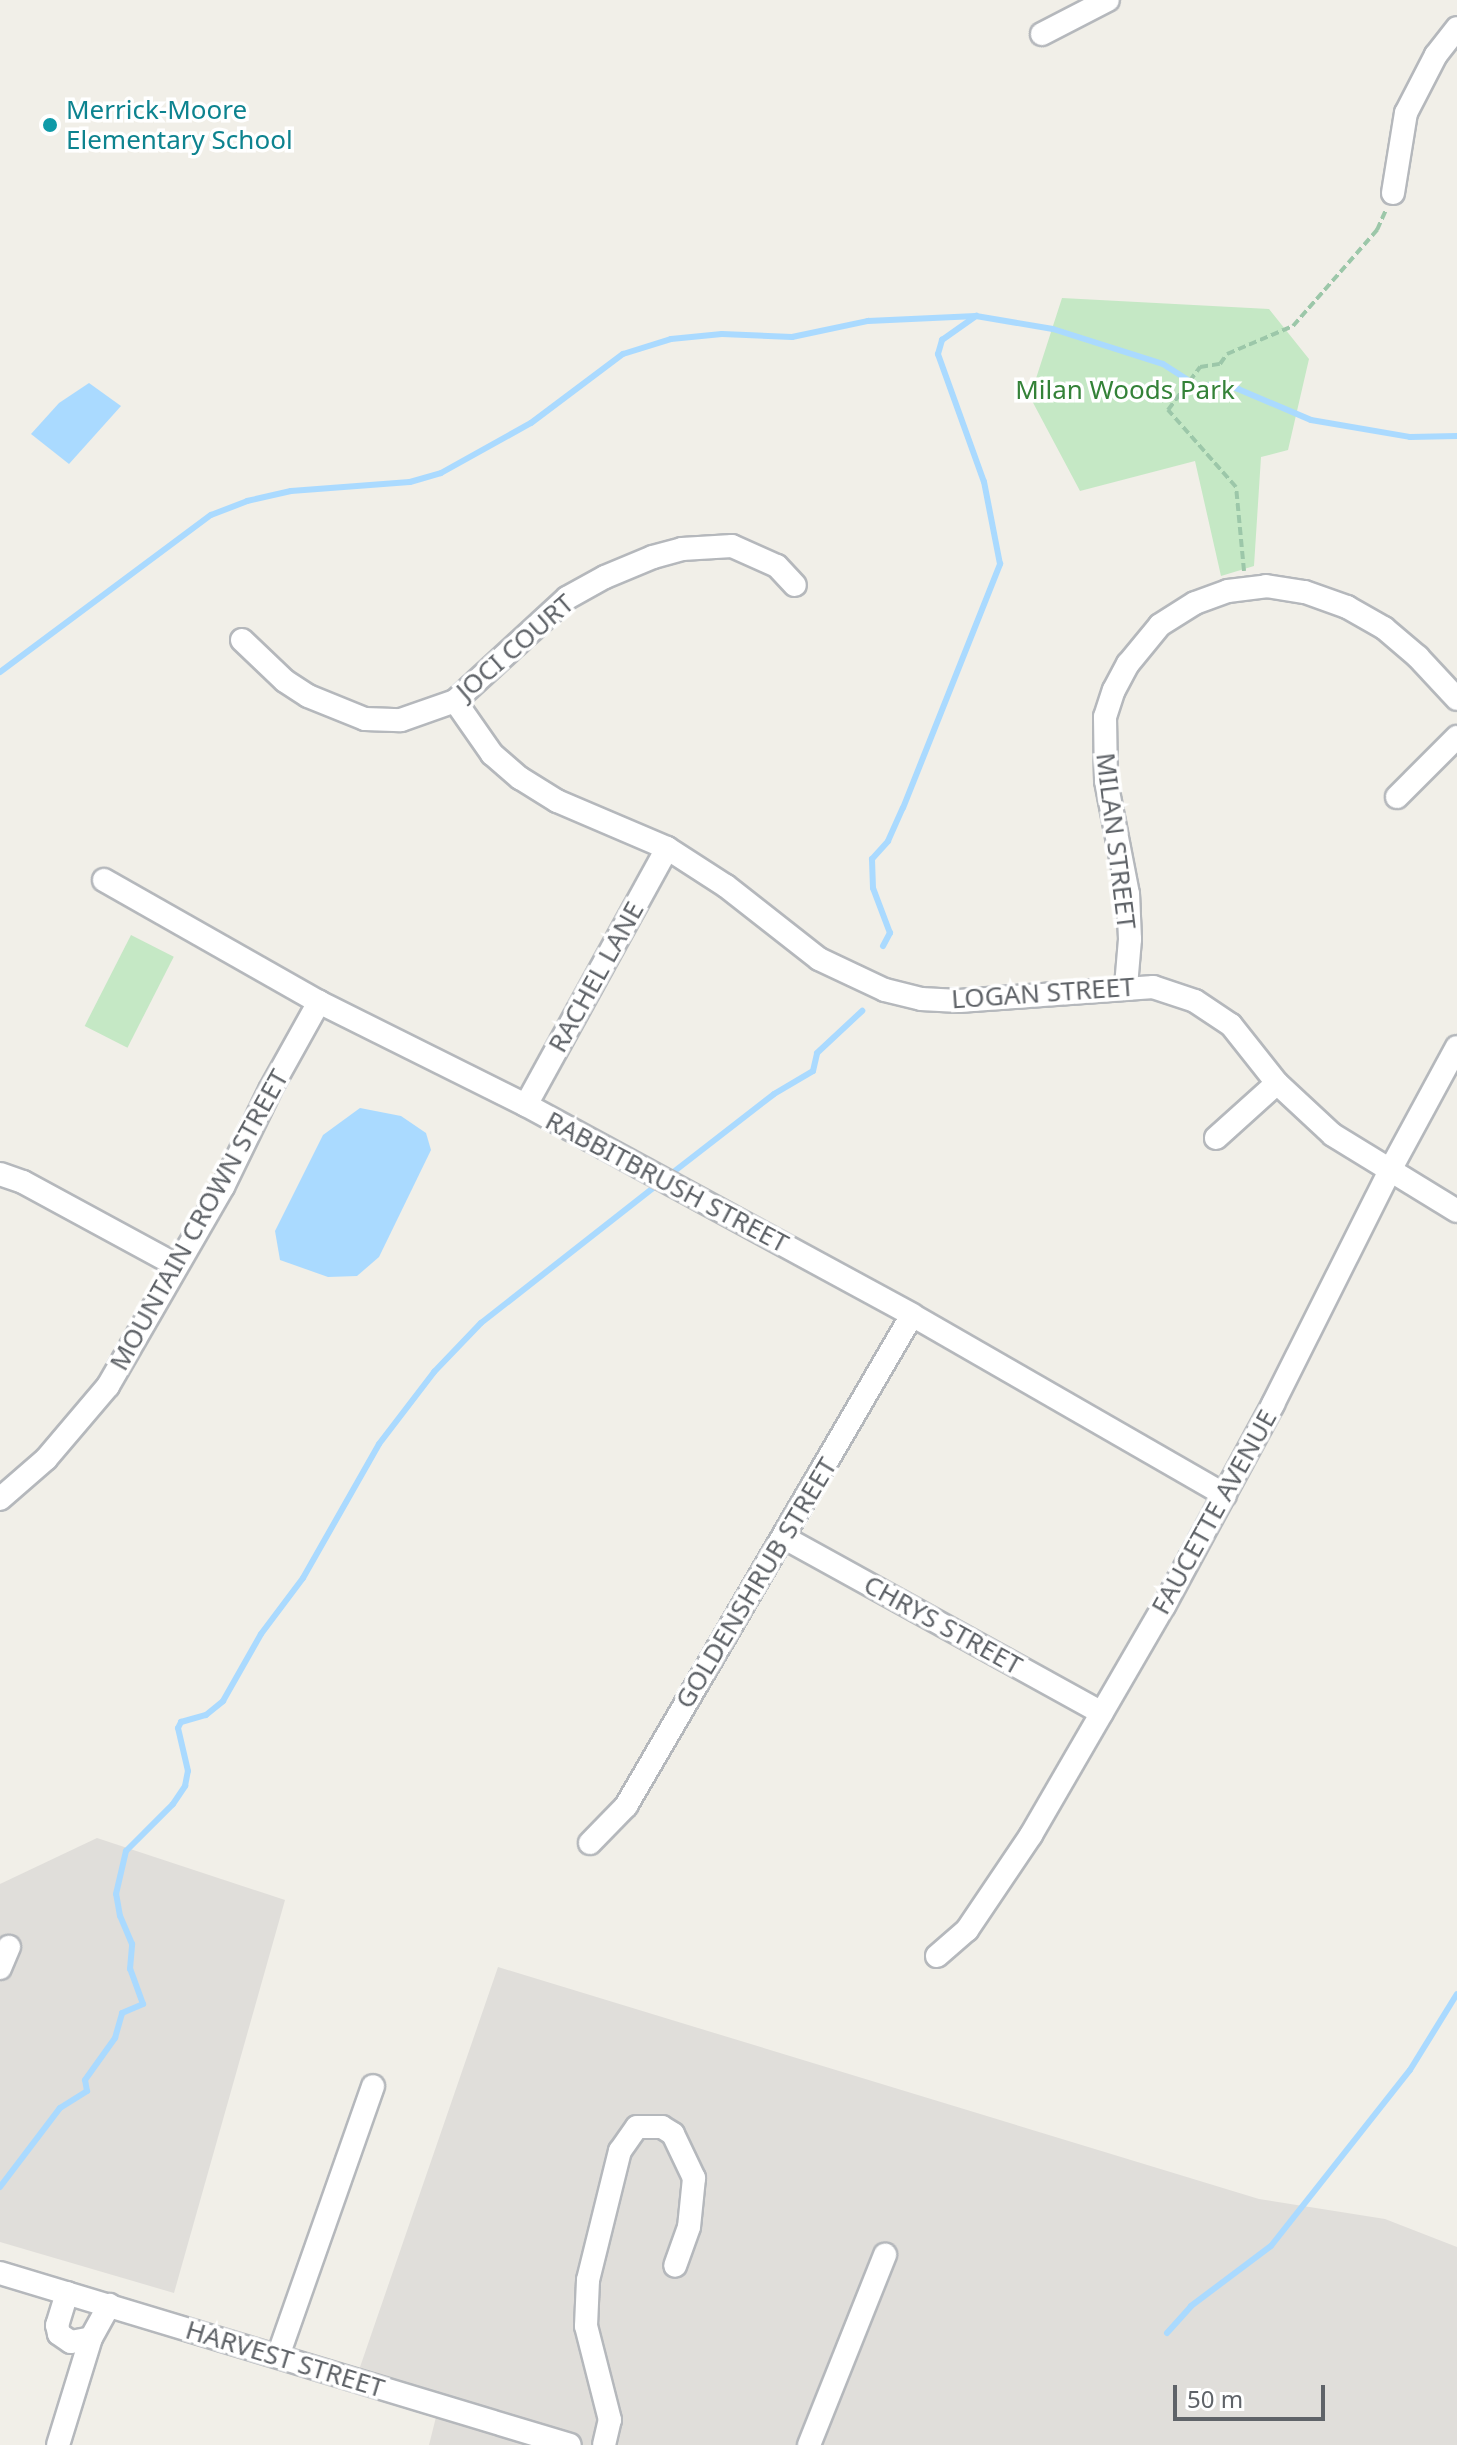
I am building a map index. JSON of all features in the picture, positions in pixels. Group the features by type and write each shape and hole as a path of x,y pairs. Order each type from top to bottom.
{"street":[{"path":"1042,34 1108,0"},
{"path":"1393,193 1406,113 1436,55 1457,28"},
{"name":"JOCI COURT","path":"242,640 285,681 308,696 365,719 401,720 455,701 567,598 605,577 653,557 682,549 732,546 777,566 795,585"},
{"name":"MILAN STREET","path":"1126,986 1130,939 1128,894 1104,766 1103,741 1110,703 1128,664 1160,625 1195,603 1246,587 1305,592 1364,616 1410,649 1457,699"},
{"name":"LOGAN STREET","path":"455,701 492,754 520,778 557,801 667,848 726,886 819,959 885,990 921,999 959,1001 1126,986 1175,992 1214,1012 1235,1030 1277,1083 1333,1135 1457,1211"},
{"path":"1397,797 1457,737"},
{"name":"RACHEL LANE","path":"526,1105 667,848"},
{"name":"RABBITBRUSH STREET","path":"104,880 319,1002 526,1105 912,1315 1225,1495"},
{"name":"MOUNTAIN CROWN STREET","path":"0,1499 46,1459 108,1386 223,1187 270,1090 319,1002"},
{"name":"FAUCETTE AVENUE","path":"937,1956 967,1930 1031,1835 1102,1713 1225,1495 1389,1172 1457,1047"},
{"path":"1216,1138 1277,1083"},
{"path":"0,1174 23,1182 176,1265"},
{"name":"GOLDENSHRUB STREET","path":"590,1843 626,1806 912,1315"},
{"name":"CHRYS STREET","path":"783,1537 1102,1713"},
{"path":"0,1968 9,1947"},
{"path":"278,2356 373,2086"},
{"path":"604,2445 610,2420 586,2326 588,2280 620,2151 637,2127 662,2127 673,2134 694,2178 689,2227 675,2266"},
{"path":"809,2445 885,2255"},
{"name":"HARVEST STREET","path":"0,2273 278,2356 526,2439 570,2445"},
{"path":"67,2293 57,2325 59,2334 71,2342 91,2338"},
{"path":"58,2445 91,2338 109,2305"}],"path":[{"path":"1246,587 1236,487 1168,410 1200,367 1220,364 1227,354 1293,326 1377,230 1393,193"}],"shaded area":[{"path":"97,1838 285,1900 174,2293 0,2242 0,1884"},
{"path":"498,1967 1259,2199 1385,2219 1457,2247 1457,2445 429,2445 442,2393 359,2370"}],"green space":[{"name":"Milan Woods Park","path":"1062,298 1269,309 1309,359 1288,450 1261,457 1254,566 1221,576 1195,461 1080,491 1030,397"},
{"path":"131,935 174,957 127,1048 85,1026"}],"water":[{"path":"89,383 121,406 69,464 31,434 59,403"},
{"path":"360,1108 401,1116 426,1133 431,1150 379,1257 357,1276 328,1277 280,1260 275,1231 323,1135"}],"waterway":[{"path":"0,672 211,515 247,501 291,491 410,482 441,473 531,423 623,354 671,339 722,334 792,337 868,321 976,316 1053,329 1163,364 1199,387 1217,384 1238,389 1311,420 1410,437 1457,436"},
{"path":"883,946 890,933 873,888 872,859 888,841 903,808 1000,564 984,482 938,354 942,340 976,316"},
{"path":"667,1177 774,1094 813,1071 817,1053 862,1011"},
{"path":"0,2187 60,2108 87,2091 85,2080 115,2038 122,2013 143,2004 130,1969 132,1944 120,1916 116,1894 126,1851 173,1804 185,1786 188,1771 178,1728 181,1722 206,1715 223,1701 261,1634 303,1578 379,1444 434,1372 481,1323 658,1184"},
{"path":"1167,2333 1191,2306 1271,2246 1410,2070 1457,1994"}],"place":[{"name":"Merrick-Moore Elementary School","path":"50,125"}]}
